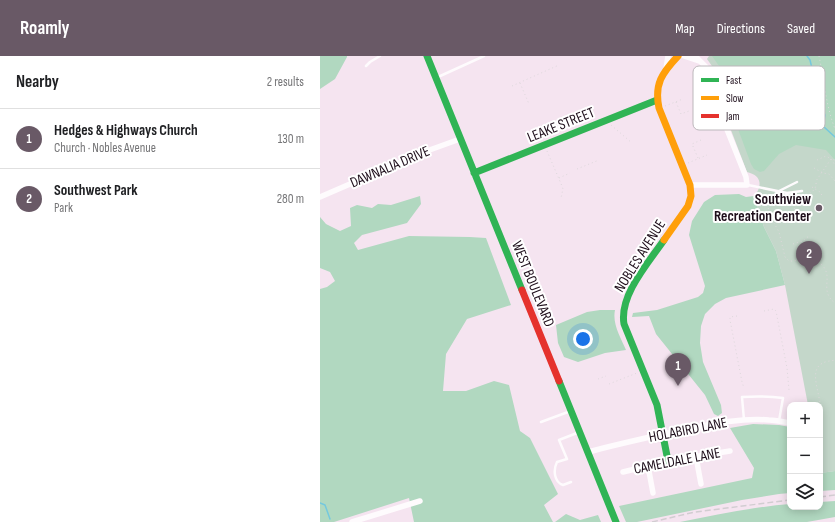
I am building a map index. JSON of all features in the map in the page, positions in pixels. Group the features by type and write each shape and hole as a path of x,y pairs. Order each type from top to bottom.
{"street":[{"name":"WEST BOULEVARD","path":"427,56 616,522"},
{"path":"657,100 658,85 666,68 668,56"},
{"path":"666,68 678,56"},
{"path":"684,56 699,61"},
{"path":"695,56 704,66"},
{"name":"LEAKE STREET","path":"474,173 657,100"},
{"name":"NOBLES AVENUE","path":"657,100 692,193 688,206 633,285 626,302 623,318 624,324 655,401 668,461"},
{"path":"690,185 747,185 746,177 727,130"},
{"name":"DAWNALIA DRIVE","path":"320,197 424,152 460,139"},
{"name":"HOLABIRD LANE","path":"588,452 662,434 726,422 768,420 787,422"},
{"name":"CAMELDALE LANE","path":"623,472 668,461 730,451"},
{"path":"696,457 701,484"},
{"path":"648,466 653,493"},
{"path":"352,522 420,501"}],"lane":[{"path":"366,66 380,56"},
{"path":"435,78 484,56"},
{"path":"779,191 797,182"},
{"path":"747,185 787,193 802,191"},
{"path":"744,420 742,397 771,396 783,398 779,421"},
{"path":"541,422 571,411"},
{"path":"571,482 563,485 560,484 554,472 557,462 567,459 559,440 580,432"}],"path":[{"path":"819,56 821,66"},
{"path":"512,86 559,65"},
{"path":"520,82 529,104"},
{"path":"825,89 835,129"},
{"path":"665,107 683,99"},
{"path":"676,102 681,114 689,111"},
{"path":"609,123 632,144"},
{"path":"698,158 692,144 701,140"},
{"path":"546,149 563,189 561,198"},
{"path":"688,163 707,155"},
{"path":"817,160 826,156 835,160"},
{"path":"806,216 798,216 794,213 794,209 800,201 802,195 810,194 815,189 817,184 816,181 831,159"},
{"path":"831,159 835,165"},
{"path":"576,169 599,160"},
{"path":"814,168 829,174 835,181"},
{"path":"559,178 570,173"},
{"path":"812,187 820,192 823,197"},
{"path":"755,194 769,200 791,200 797,204"},
{"path":"769,200 768,211 779,232 786,257 789,261 808,258 812,259 818,261 826,268 828,274 827,293 835,304"},
{"path":"793,244 803,241 810,235"},
{"path":"764,311 774,309 776,311 787,368 789,390"},
{"path":"737,316 730,317 730,320 744,388"},
{"path":"820,402 815,377 816,370 822,363 835,360"},
{"path":"609,384 637,373"},
{"path":"598,380 606,376"}],"green space":[{"path":"320,56 347,57 335,79 320,89"},
{"path":"709,56 835,56 835,471 823,473 823,402 807,402 785,285 776,251 764,227 754,196 760,184 759,179 747,172 731,130 825,130 825,66 712,66 707,59"},
{"path":"712,56 835,56 835,160 826,150 796,145 779,154 764,171 760,172 754,169 751,164 738,130 825,130 825,66 719,66"},
{"path":"739,194 746,197 754,196 764,227 776,251 785,285 726,298 715,304 705,314 701,326 700,343 703,362 721,405 722,413 718,416 714,414 705,395 656,334 649,316 632,317 633,313 657,310 698,297 703,293 705,286 689,235 692,221 704,202 715,195"},
{"path":"420,196 421,204 407,223 362,235 354,243 358,250 409,236 486,238 511,305 467,319 446,354 443,391 466,391 494,381 509,385 520,431 530,438 558,494 544,505 553,522 414,522 409,498 334,522 320,522 320,289 327,287 335,281 330,272 320,268 320,217 326,224 340,231 351,226 350,208 357,205 372,208 378,204 391,205"},
{"path":"615,310 614,315 616,326 626,350 605,353 578,362 564,357 558,343 556,325 587,312"},
{"path":"753,424 787,426 787,493 742,500 637,522 626,522 619,506 752,478 754,468 730,428"},
{"path":"835,471 835,490 823,491 823,473"},
{"path":"835,501 835,517 807,522 680,522 776,505 787,504 787,510 823,510 823,502"},
{"path":"566,514 580,520 598,515 601,522 555,522"}],"waterway":[{"path":"807,56 811,66"},
{"path":"825,128 835,137"},
{"path":"320,503 325,505 330,519"}],"railway":[{"path":"823,497 835,495"},
{"path":"652,522 695,512 787,500"}],"traffic: fast":[{"path":"427,56 522,290"},
{"path":"474,173 657,100"},
{"path":"664,240 636,279 626,302 624,324 657,405 668,461"},
{"path":"559,381 616,522"}],"traffic: slow":[{"path":"664,240 688,206 691,196 690,185 659,108 658,100 661,79 678,56"}],"traffic: jam":[{"path":"522,290 559,381"}],"place":[{"name":"Southview Recreation Center","path":"819,208"},
{"name":"Southwest Park","path":"809,274"},
{"name":"Hedges & Highways Church","path":"678,386"}]}
